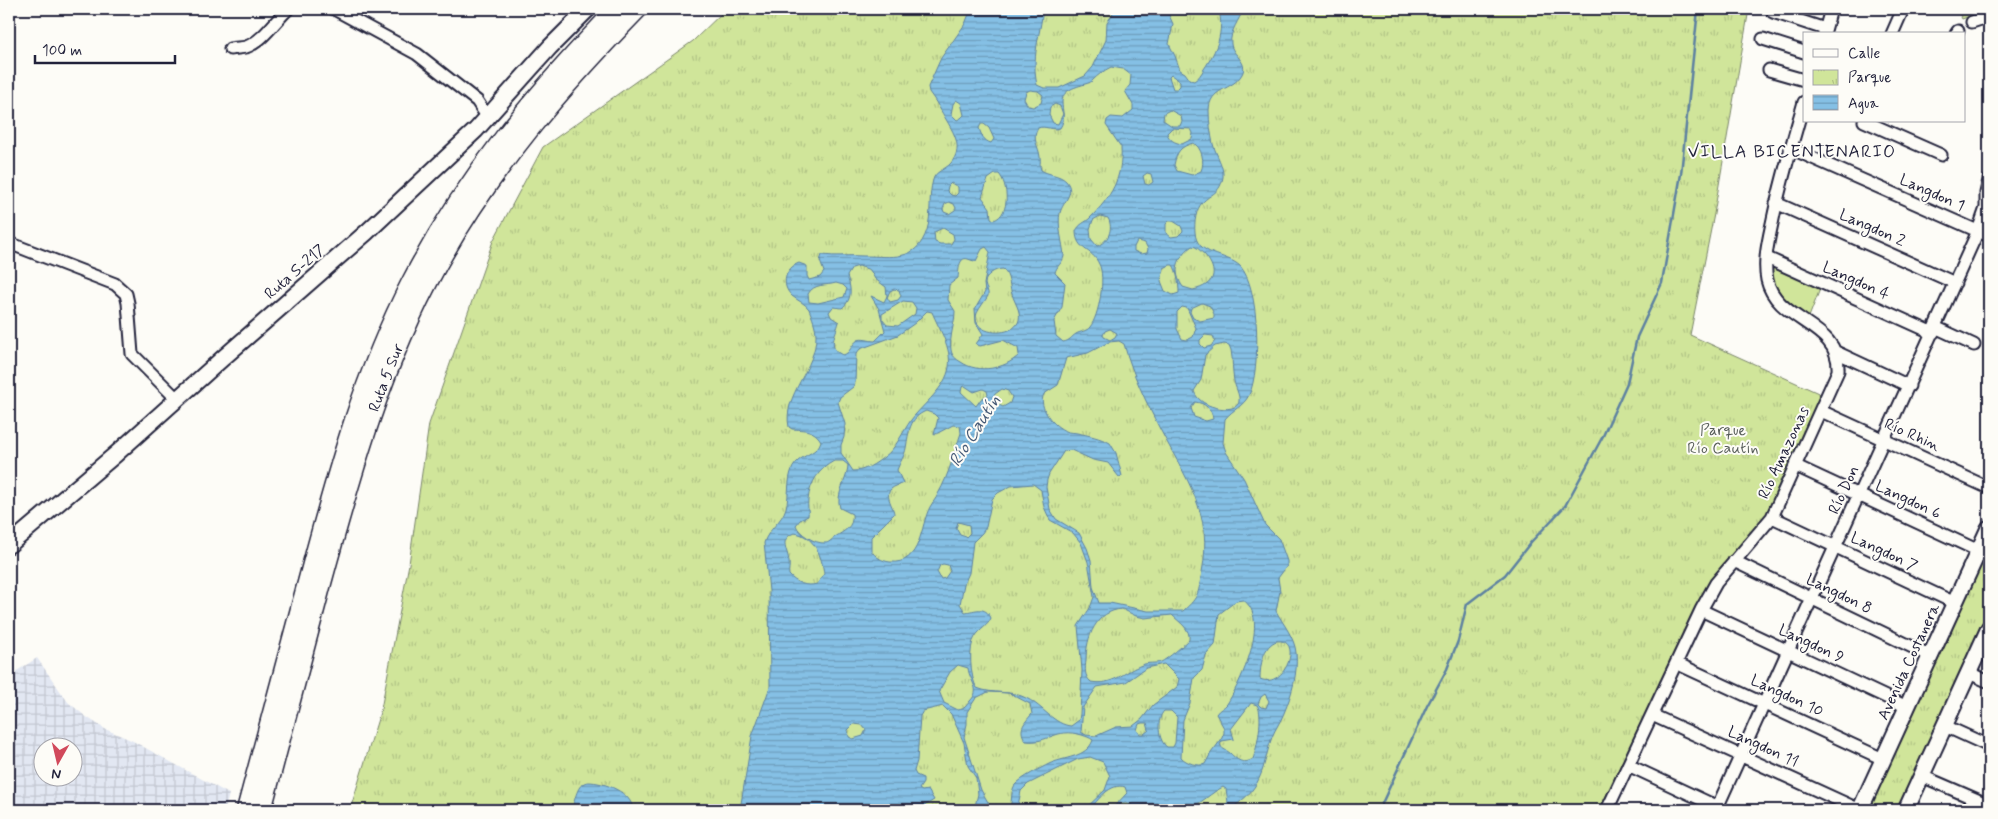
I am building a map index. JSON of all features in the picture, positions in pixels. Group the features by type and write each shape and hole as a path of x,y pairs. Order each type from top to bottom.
{"highway":[{"name":"Ruta 5 Sur","path":"246,810 343,451 368,378 396,312 436,236 492,151 550,80 617,9"},
{"name":"Ruta 5 Sur","path":"262,810 356,458 381,386 405,330 447,248 496,172 558,94 638,9"}],"main road":[{"name":"Ruta S-217","path":"9,545 116,454 367,232 488,118 580,12"},
{"name":"Avenida Costanera","path":"1860,810 1989,528"},
{"path":"1906,810 1989,628"}],"street":[{"path":"230,50 246,47 255,41 268,31 288,9"},
{"path":"334,9 417,54 477,100 488,118"},
{"path":"1773,12 1824,32 1831,9"},
{"path":"1893,32 1903,9"},
{"path":"1972,22 1981,18 1986,9"},
{"path":"1763,39 1803,52"},
{"path":"1769,70 1803,80"},
{"path":"1803,105 1790,148 1767,244 1767,279 1775,297 1785,309 1829,340 1836,352 1909,386"},
{"path":"1866,122 1941,155"},
{"name":"Langdon 1","path":"1790,148 1984,233"},
{"name":"Río Don","path":"1719,809 1741,754 1955,283 1984,233 1986,193 1989,180"},
{"name":"Langdon 2","path":"1776,203 1955,283"},
{"path":"9,243 115,284 126,294 132,354 177,399"},
{"name":"Langdon 4","path":"1767,258 1934,330 1974,345"},
{"name":"Río Amazonas","path":"1607,810 1701,610 1716,583 1772,517 1838,371 1836,352"},
{"name":"Río Rhin","path":"1821,411 1989,488"},
{"name":"Langdon 6","path":"1796,466 1979,551"},
{"name":"Langdon 7","path":"1772,517 1955,603"},
{"name":"Langdon 8","path":"1734,562 1931,656"},
{"name":"Langdon 9","path":"1701,610 1907,706"},
{"name":"Langdon 10","path":"1676,663 1883,759"},
{"path":"1969,673 1989,682"},
{"name":"Langdon 11","path":"1652,715 1860,810"},
{"path":"1945,726 1989,746"},
{"path":"1628,765 1719,809"},
{"path":"1922,776 1989,805"}],"shaded area":[{"path":"37,658 68,702 85,716 105,729 131,740 229,794 225,810 9,810 9,676"}],"green space":[{"name":"Parque Río Cautín","path":"726,9 1749,9 1714,214 1690,335 1825,396 1769,514 1711,579 1602,810 350,810 381,709 409,564 429,424 493,241 543,147 693,41"},
{"path":"1957,9 1983,9 1981,12 1962,19"},
{"path":"1770,266 1820,289 1807,322 1777,292 1771,276"},
{"path":"1989,533 1989,622 1903,810 1862,810"}],"water":[{"name":"Río Cautín","path":"971,9 1043,9 1035,56 1037,85 1044,88 1059,88 1085,76 1093,67 1106,40 1107,22 1113,14 1109,9 1168,9 1173,24 1169,44 1180,70 1190,80 1194,81 1200,76 1216,48 1221,26 1219,9 1243,9 1233,30 1231,44 1234,52 1242,62 1244,70 1233,84 1213,97 1209,111 1213,144 1223,173 1222,183 1198,209 1195,220 1195,232 1200,246 1240,266 1247,277 1252,292 1255,309 1257,349 1253,383 1247,399 1225,419 1223,443 1226,452 1244,479 1265,525 1279,539 1287,561 1287,566 1278,578 1280,591 1276,611 1295,647 1296,661 1294,683 1290,698 1272,737 1259,780 1249,794 1230,809 1221,810 1228,802 1226,789 1223,787 1199,803 1183,808 1153,810 1150,806 1145,805 1141,806 1139,810 1132,810 1132,805 1126,802 1121,803 1117,810 1111,810 1127,793 1125,787 1120,786 1110,789 1105,793 1090,810 1084,810 1105,790 1110,776 1103,762 1090,757 1078,759 1028,784 1021,791 1017,810 1006,810 1010,808 1013,790 1018,782 1049,764 1080,754 1090,746 1093,740 1082,735 1065,733 1041,740 1026,741 1022,730 1032,714 1030,704 1009,693 1028,699 1065,725 1071,726 1079,720 1082,670 1078,626 1090,608 1094,597 1088,562 1081,543 1073,533 1050,520 1044,507 1041,490 1033,484 1011,486 998,493 992,499 986,527 973,542 969,573 964,584 960,604 965,612 983,610 991,618 975,637 971,648 971,670 977,688 1008,693 988,692 976,698 967,712 964,737 981,790 989,804 990,810 974,810 978,794 976,778 968,766 964,743 951,714 943,706 923,711 920,716 917,761 914,771 916,775 923,778 923,783 919,789 922,791 928,790 934,800 924,806 923,810 884,810 878,805 872,810 740,810 752,736 770,687 769,591 764,543 786,508 789,478 793,467 799,460 814,451 821,441 812,432 789,427 788,415 790,404 811,359 816,335 815,325 809,309 788,292 785,282 787,273 794,265 799,263 807,266 809,280 820,277 824,272 820,261 822,255 884,257 910,253 916,248 927,230 934,177 951,163 957,152 953,131 929,92 928,87 941,58 965,24","holes":["1111,67 1123,69 1131,75 1130,85 1125,91 1133,105 1133,110 1123,118 1111,117 1107,120 1106,125 1121,147 1118,178 1104,202 1076,231 1081,246 1096,259 1101,270 1102,287 1099,306 1088,329 1063,342 1056,336 1054,321 1062,307 1065,283 1055,273 1064,256 1059,218 1070,189 1063,179 1041,170 1035,136 1038,128 1054,129 1060,128 1062,125 1063,114 1058,124 1053,123 1049,115 1050,107 1055,104 1060,106 1063,114 1063,97 1075,87 1089,83","1171,75 1180,81 1180,86 1177,89 1173,89 1169,77","1030,90 1038,91 1043,95 1041,103 1033,107 1028,106 1024,99 1026,92","956,100 961,103 964,115 957,120 951,114 953,104","1170,110 1181,116 1180,126 1172,126 1163,120 1164,113","981,124 989,128 994,139 991,143 986,141 979,128","1172,128 1191,129 1193,133 1192,139 1182,144 1173,141 1167,133","1193,143 1199,148 1203,163 1201,171 1192,175 1177,171 1174,165 1176,156 1182,148","1147,173 1151,174 1153,182 1149,185 1145,184 1143,176","995,174 999,174 1002,179 1006,198 1003,212 994,220 991,218 990,208 982,197 988,179","951,183 958,187 958,193 955,196 947,191","949,202 954,204 956,208 949,214 944,212 943,209 945,204","1100,216 1108,218 1110,231 1107,238 1097,246 1091,239 1090,229 1093,220","1169,221 1173,221 1181,226 1183,231 1178,236 1171,237 1166,233 1166,224","943,228 953,234 954,239 951,244 935,242 934,232","1137,241 1145,243 1148,249 1147,253 1141,254 1134,251","1192,246 1205,255 1213,272 1210,281 1206,285 1193,290 1183,287 1177,270 1183,255","986,247 990,252 984,284 985,292 975,309 976,323 983,334 976,344 980,346 1003,340 1018,348 1019,355 999,367 983,369 968,366 952,354 951,340 955,311 948,300 949,285 958,278 962,260 976,261 982,249","1173,265 1176,270 1178,282 1179,293 1173,295 1165,291 1161,281 1164,268","859,266 870,270 875,279 886,287 887,296 884,302 871,296 879,309 885,331 875,341 858,340 843,355 833,345 839,322 831,317 829,312 833,307 842,308 846,305 850,293 847,276 852,268","1000,269 1003,269 1008,278 1018,310 1019,320 1009,330 1001,332 985,330 979,326 976,320 977,313 988,296 985,281 991,273","836,283 843,285 847,289 844,297 818,303 809,302 808,294 817,286","894,289 899,290 901,296 898,300 890,302 887,297 890,291","903,301 912,302 916,308 915,314 898,326 887,325 882,319 882,314","1202,303 1210,306 1214,318 1200,321 1193,318 1190,312 1191,308","1182,307 1187,308 1196,328 1193,337 1187,340 1182,339 1177,329 1177,312","927,311 932,312 949,353 947,375 939,389 911,420 896,445 888,454 870,467 853,471 841,453 845,424 838,402 840,397 853,387 855,383 856,354 860,349 898,335 915,323","1110,329 1117,333 1110,340 1103,335 1105,331","1205,335 1213,336 1215,341 1211,346 1204,348 1200,344 1200,340","1119,341 1124,344 1140,387 1187,480 1201,514 1205,551 1200,585 1193,602 1183,611 1148,611 1110,603 1099,603 1093,587 1091,560 1087,548 1079,533 1056,519 1050,509 1046,487 1047,480 1064,451 1071,450 1093,460 1108,463 1119,477 1122,476 1116,453 1110,443 1099,438 1067,432 1061,429 1048,416 1042,399 1044,394 1058,385 1066,358 1088,353 1109,342","1229,345 1239,401 1237,405 1226,409 1210,406 1197,397 1194,391 1201,380 1205,355 1215,346","965,386 974,392 983,389 987,391 988,395 981,399 976,406 961,392 962,387","1002,389 1008,391 1012,397 1010,403 1003,407 997,404 993,398 995,394","1195,402 1210,409 1213,419 1206,421 1194,417 1191,408","926,411 938,418 934,435 953,425 960,426 961,433 951,464 930,507 914,551 900,561 884,561 871,550 871,537 894,514 889,492 892,488 903,483 897,470 905,451 909,431 916,417","834,461 843,461 848,465 839,502 840,508 852,514 851,522 845,531 829,542 817,542 800,531 796,525 800,520 808,516 809,493 816,477","958,522 969,525 970,533 966,537 960,535 956,528","794,533 812,542 819,554 824,574 817,584 801,584 789,575 785,542","940,565 948,565 950,571 945,578 941,579 937,572","1243,600 1251,609 1254,621 1254,635 1246,666 1233,694 1227,704 1216,714 1224,728 1224,733 1205,764 1196,765 1189,763 1181,757 1183,720 1190,703 1194,678 1202,670 1206,655 1215,645 1219,614 1236,601","1122,609 1145,618 1172,615 1186,629 1189,640 1161,662 1144,664 1118,678 1106,682 1091,682 1086,675 1085,666 1086,651 1094,627 1099,620 1113,611","1277,641 1285,642 1289,647 1288,663 1277,677 1269,680 1260,679 1265,651 1272,643","1164,664 1179,679 1177,687 1153,705 1142,719 1133,726 1116,727 1096,736 1086,735 1081,732 1083,707 1097,687 1126,682 1146,668","958,665 968,668 975,693 966,706 958,710 944,703 939,691 950,672","1265,694 1269,701 1266,708 1258,704 1261,697","1251,703 1257,705 1260,724 1253,759 1246,762 1235,758 1220,744 1222,741 1234,739 1231,729","1164,711 1171,711 1177,717 1173,747 1167,747 1160,735 1159,724","1147,723 1149,730 1144,734 1140,734 1137,730 1139,724","854,724 862,725 866,730 863,736 853,739 849,737 848,730"]},
{"path":"588,782 609,786 623,793 628,798 633,810 571,810 581,785"}],"waterway":[{"path":"1379,810 1427,706 1447,669 1458,641 1467,604 1505,575 1531,542 1565,506 1603,436 1627,383 1637,337 1662,283 1681,174 1698,9"}],"district":[{"name":"VILLA BICENTENARIO","path":"1792,152"}]}
